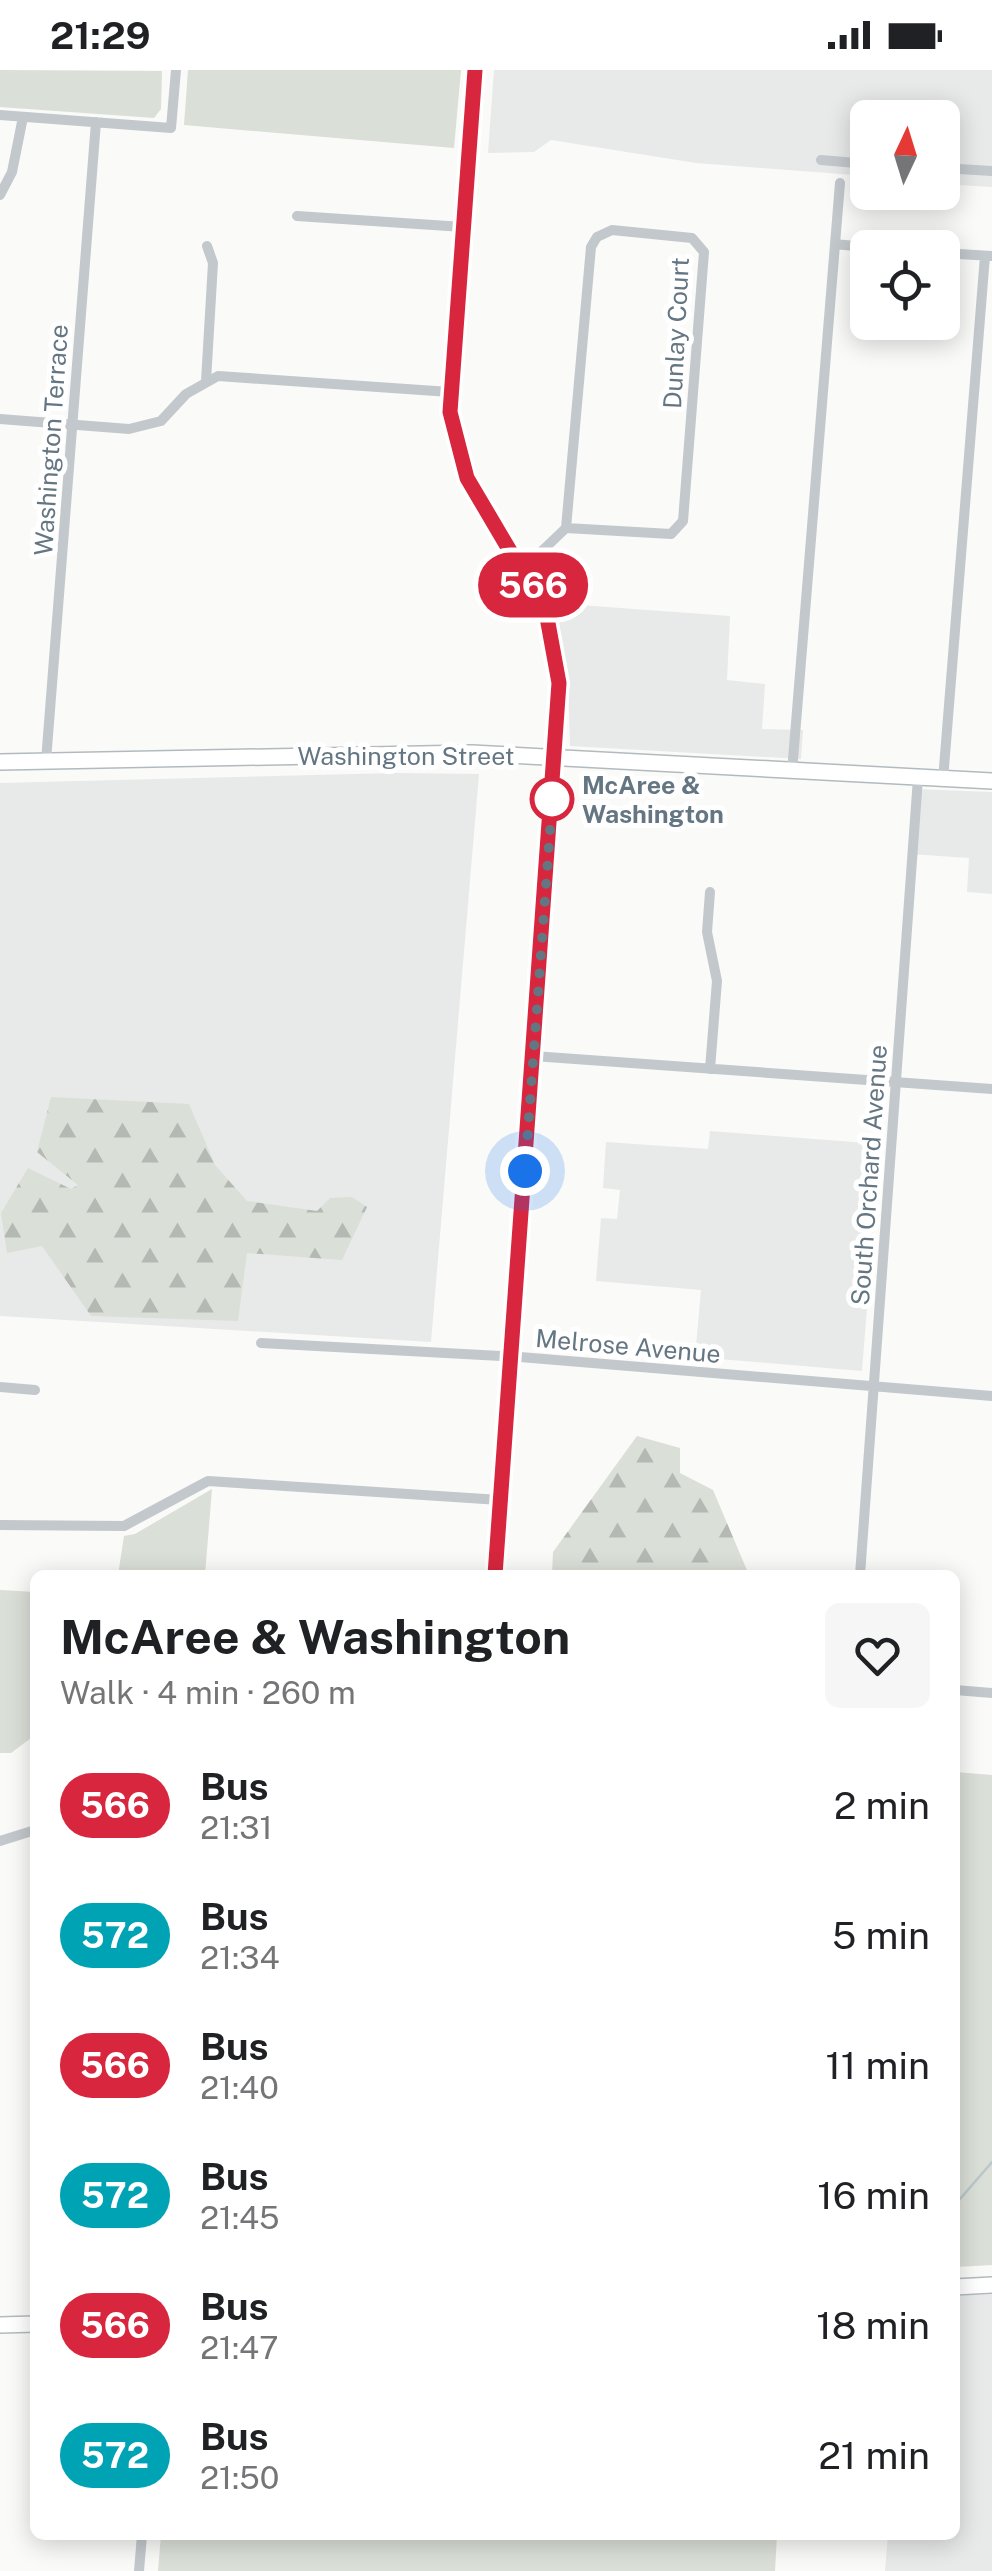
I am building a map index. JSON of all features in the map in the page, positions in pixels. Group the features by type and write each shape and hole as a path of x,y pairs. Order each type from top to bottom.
{"street":[{"path":"0,116 172,128 176,70"},
{"path":"475,70 450,412 467,478 524,568 554,638 559,683 495,1570"},
{"path":"0,195 12,172 23,117"},
{"name":"Washington Terrace","path":"46,761 96,122"},
{"path":"821,160 850,162"},
{"path":"960,169 992,171"},
{"path":"792,772 840,184"},
{"path":"297,216 463,227"},
{"name":"Dunlay Court","path":"612,230 692,238 704,252 684,521 671,534 566,528 591,247 597,237 612,230"},
{"path":"836,244 850,245"},
{"path":"206,381 214,263 207,246"},
{"path":"942,780 988,256 960,254"},
{"path":"0,419 149,426 206,381 236,374 450,392"},
{"path":"524,568 566,528"},
{"name":"Washington Street","path":"0,762 472,753 992,782"},
{"name":"South Orchard Avenue","path":"860,1570 918,778"},
{"path":"710,892 707,932 717,982 710,1068"},
{"path":"533,1056 992,1089"},
{"name":"Melrose Avenue","path":"261,1343 511,1356 992,1396"},
{"path":"0,1387 36,1390"},
{"path":"0,1525 124,1526 208,1481 500,1500"},
{"path":"960,1690 992,1693"},
{"path":"0,1840 30,1831"},
{"path":"960,2287 992,2286"},
{"path":"0,2325 30,2324"},
{"path":"140,2571 142,2540"}],"shaded area":[{"path":"494,70 992,70 992,187 960,185 960,100 850,100 850,175 696,163 551,140 534,152 488,153"},
{"path":"552,603 730,616 727,680 765,684 762,729 803,730 801,759 570,746 568,675"},
{"path":"479,774 431,1342 0,1316 0,783"},
{"path":"914,789 992,792 992,894 967,892 969,858 910,854"},
{"path":"710,1131 880,1144 862,1371 695,1357 701,1290 596,1281 601,1218 617,1219 620,1190 603,1188 606,1142 708,1149"},
{"path":"992,2294 992,2571 885,2571 888,2540 960,2540 960,2296"}],"green space":[{"path":"0,70 162,71 161,109 154,118 0,107"},
{"path":"188,70 461,70 454,148 184,125"},
{"path":"51,1097 189,1104 215,1165 247,1201 317,1211 330,1198 352,1197 367,1207 342,1260 247,1253 238,1321 91,1316 42,1246 7,1253 1,1213 28,1168 71,1189 78,1185 37,1152"},
{"path":"637,1436 680,1448 680,1473 713,1490 747,1570 552,1570 553,1552"},
{"path":"212,1489 205,1570 119,1570 124,1536 135,1534"},
{"path":"0,1590 30,1592 30,1739 11,1753 0,1753"},
{"path":"960,1772 992,1775 992,2265 960,2267"},
{"path":"161,2540 777,2540 775,2571 158,2571"}],"waterway":[{"path":"960,2199 992,2162"}],"bus line":[{"name":"566","path":"475,70 450,412 467,478 498,533 524,568 546,612 554,638 559,683 495,1570"}],"place":[{"name":"McAree & Washington","path":"552,799"}],"route":[{"path":"525,1171 553,790 552,799"}]}
